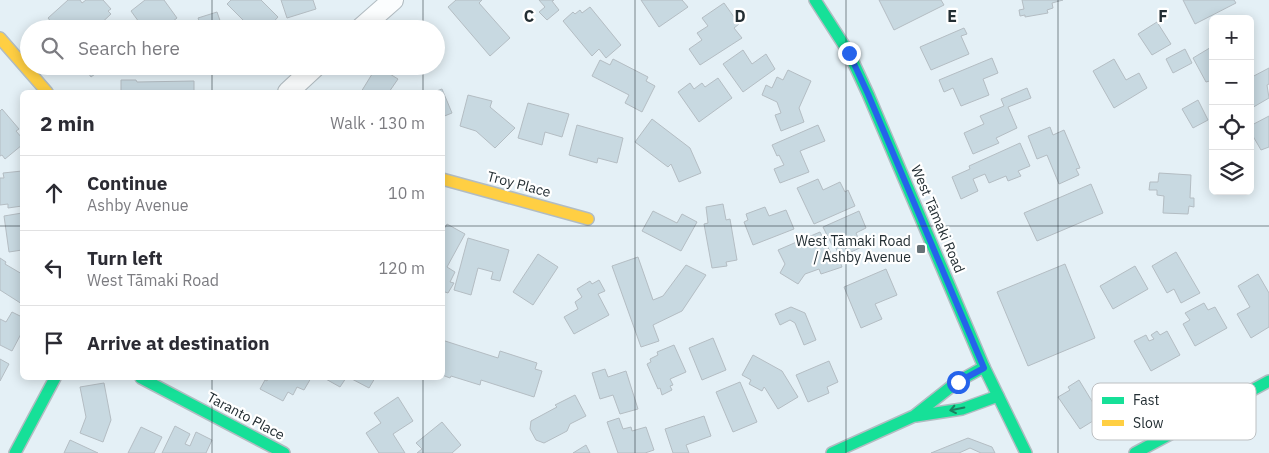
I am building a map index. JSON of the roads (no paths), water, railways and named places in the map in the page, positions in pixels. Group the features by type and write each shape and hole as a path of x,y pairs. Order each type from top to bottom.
{"street":[{"path":"370,20 393,0"},
{"name":"West Tāmaki Road","path":"814,0 849,53 984,368 1026,453"},
{"path":"0,38 20,61"},
{"path":"32,75 44,90"},
{"path":"290,90 306,75"},
{"name":"Troy Place","path":"445,180 588,219"},
{"path":"832,453 914,416 958,382 984,368"},
{"path":"15,453 54,380"},
{"name":"Taranto Place","path":"146,380 284,453"},
{"path":"1256,388 1269,381"},
{"path":"914,416 962,409 998,396"},
{"path":"1135,453 1159,440"}],"place":[{"name":"West Tāmaki Road / Ashby Avenue","path":"921,249"}]}
